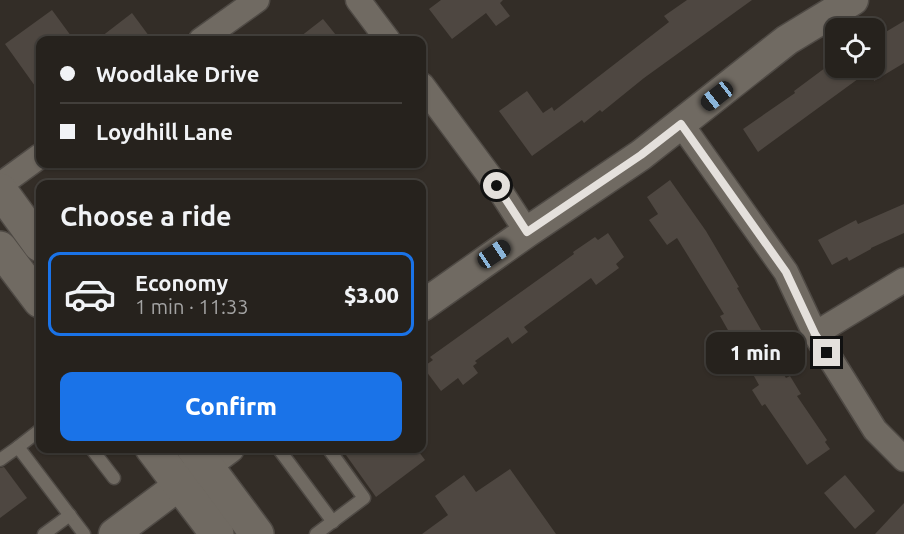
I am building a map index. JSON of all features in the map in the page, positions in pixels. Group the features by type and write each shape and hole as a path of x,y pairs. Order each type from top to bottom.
{"main road":[{"path":"0,190 36,240"},
{"path":"0,248 36,297"},
{"path":"156,453 217,534"},
{"path":"209,454 257,534"}],"street":[{"path":"207,36 257,0"},
{"path":"358,0 385,36"},
{"path":"426,303 641,155 787,40 853,0"},
{"path":"426,91 497,186 527,232"},
{"path":"681,124 786,272 815,334 875,430 904,459"},
{"path":"0,185 36,159"},
{"path":"815,334 904,280"},
{"path":"114,534 180,485 209,454"}],"lane":[{"path":"0,460 36,433"},
{"path":"18,447 84,534"},
{"path":"95,453 114,478"},
{"path":"282,453 333,522"},
{"path":"316,534 364,498 332,453"},
{"path":"44,534 70,515"}],"building":[{"path":"441,0 503,0 500,3 510,16 496,26 486,13 452,39 429,9"},
{"path":"687,0 752,0 644,78 602,112 600,110 584,123 582,120 532,156 499,111 527,91 543,113 552,107 554,111 669,22 664,16"},
{"path":"52,10 71,36 36,36 36,87 5,44"},
{"path":"132,13 149,36 102,36"},
{"path":"323,19 337,36 301,36"},
{"path":"904,21 904,63 885,74 885,32"},
{"path":"825,68 825,78 859,78 758,152 743,129 795,93 794,91"},
{"path":"670,180 706,231 768,342 765,344 786,378 790,376 801,394 797,396 827,440 825,442 830,449 807,465 765,404 762,406 752,390 759,385 720,316 724,314 677,238 667,245 649,220 658,214 647,197"},
{"path":"904,204 904,233 849,261 847,257 832,265 818,240 856,220 858,224"},
{"path":"608,233 624,257 616,264 619,268 596,285 591,278 524,327 528,332 512,344 508,337 475,361 477,363 473,366 478,373 463,385 458,378 441,391 426,371 426,365 433,360 430,357 574,254 573,252 595,237 598,240"},
{"path":"345,453 420,453 425,460 376,497"},
{"path":"4,467 27,498 0,518 0,468"},
{"path":"510,469 556,534 422,534 448,515 435,496 464,475 476,492"},
{"path":"845,475 875,511 855,529 824,493"},
{"path":"904,503 904,534 875,534"}],"route":[{"path":"497,186 527,232 641,155 681,124 786,272 815,334 827,353"}]}
